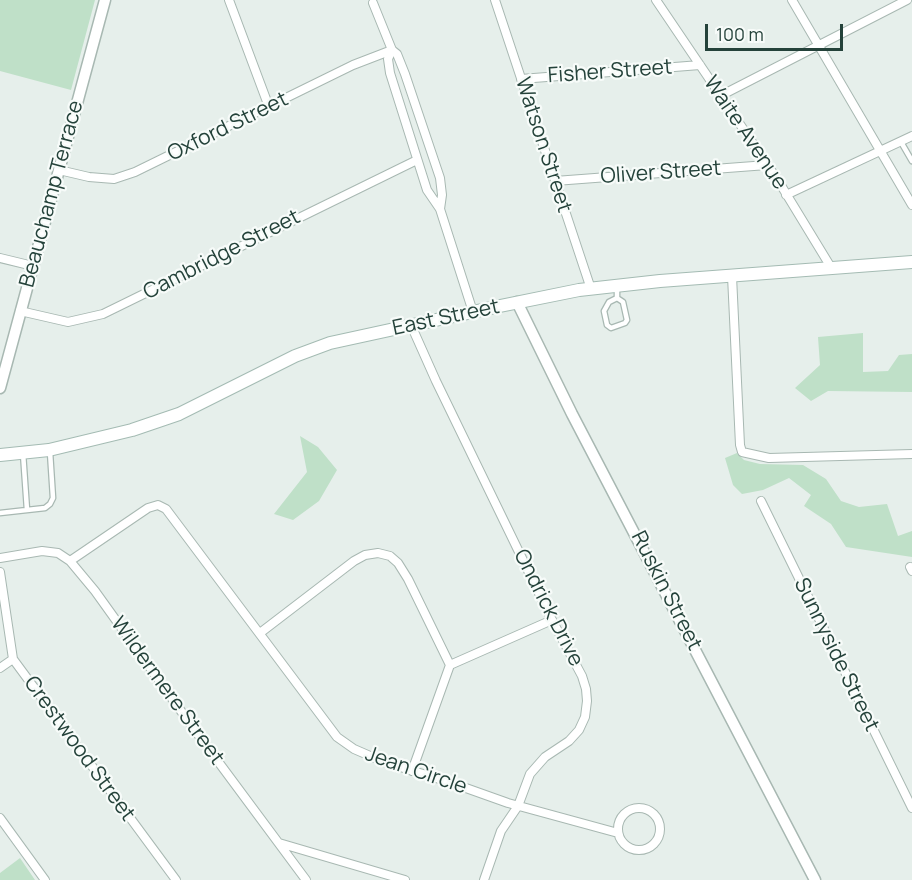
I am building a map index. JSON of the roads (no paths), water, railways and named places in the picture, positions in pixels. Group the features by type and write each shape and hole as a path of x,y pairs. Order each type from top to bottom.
{"main road":[{"name":"East Street","path":"0,455 49,450 132,430 179,414 296,356 330,343 516,302 591,289 617,292 732,276 912,262"}],"street":[{"name":"Beauchamp Terrace","path":"0,388 105,0"},
{"path":"229,0 269,107"},
{"name":"Watson Street","path":"495,0 591,289"},
{"name":"Waite Avenue","path":"656,0 767,165 832,269"},
{"path":"792,0 912,206"},
{"path":"720,96 908,0"},
{"path":"374,3 392,50 397,54 405,74 440,178 442,195 440,210"},
{"name":"Oxford Street","path":"59,170 114,180 135,172 352,65 392,50"},
{"path":"392,50 388,59 390,73 427,190 440,210 473,312"},
{"name":"Fisher Street","path":"521,78 700,65"},
{"path":"786,195 912,136"},
{"name":"Cambridge Street","path":"20,311 68,322 103,314 417,160"},
{"name":"Oliver Street","path":"555,182 767,165"},
{"path":"0,258 33,266"},
{"path":"732,276 742,452 769,458 912,454"},
{"name":"Ruskin Street","path":"516,302 814,880"},
{"name":"Ondrick Drive","path":"411,325 552,620 582,676 587,702 585,717 574,736 535,768 525,784 518,806 501,831 484,880"},
{"name":"Sunnyside Street","path":"760,501 912,808"},
{"name":"Jean Circle","path":"70,561 147,508 158,505 173,515 337,737 354,749 384,762 518,806 618,833"},
{"path":"0,558 42,551 58,554 70,561"},
{"path":"260,633 365,555 378,553 390,556 398,563 450,665 412,771"},
{"name":"Wildermere Street","path":"70,561 95,591 306,880"},
{"name":"Crestwood Street","path":"0,572 13,659 176,880"},
{"path":"450,665 552,620"},
{"path":"0,668 13,659"},
{"name":"Jean Circle","path":"635,808 651,812 657,818 660,826 659,836 654,843 642,849 629,847 622,842 618,833 621,817 635,808"},
{"path":"0,818 45,880"},
{"path":"278,843 405,880"}],"lane":[{"path":"901,142 912,161"},
{"path":"617,292 627,320 611,328 607,325 604,311 617,292"},
{"path":"0,513 45,508 53,498 49,450"},
{"path":"23,452 27,510"}]}
